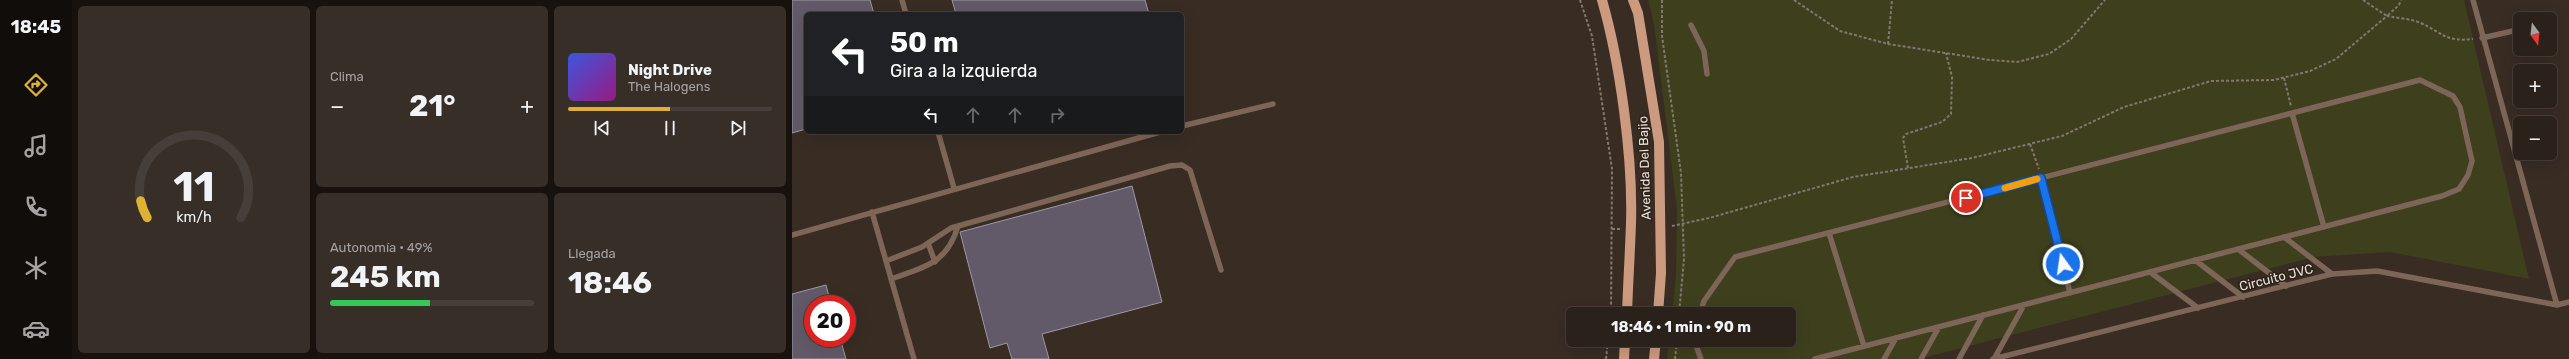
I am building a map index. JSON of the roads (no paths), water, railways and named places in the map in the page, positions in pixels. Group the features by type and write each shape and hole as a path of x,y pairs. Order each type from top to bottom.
{"main road":[{"name":"Avenida Del Bajio","path":"1602,0 1609,26 1627,136 1631,222 1627,307"},
{"name":"Avenida Del Bajio","path":"1633,0 1638,13 1657,120 1661,273 1659,307"},
{"path":"1624,359 1625,347"},
{"path":"1654,359 1655,347"}],"lane":[{"path":"902,0 905,12"},
{"path":"2473,0 2482,38 2557,305"},
{"path":"1691,25 1704,50 1707,74"},
{"path":"2482,38 2513,31"},
{"path":"1702,307 1704,301 1735,257 2420,80 2453,96 2460,107 2472,161 2468,175 2459,189 2442,196 1815,359"},
{"path":"1184,126 1273,104"},
{"path":"2292,113 2324,227"},
{"path":"939,134 954,188"},
{"path":"792,235 1149,134"},
{"path":"886,261 928,243 958,226 1170,166 1182,166 1190,170 1221,270"},
{"path":"2041,178 2070,293"},
{"path":"872,212 914,359"},
{"path":"891,279 940,259 955,238 958,226"},
{"path":"1829,233 1864,346"},
{"path":"2284,237 2332,274"},
{"path":"928,243 934,262"},
{"path":"2238,249 2286,286"},
{"path":"2195,260 2243,297"},
{"name":"Circuito JVC","path":"1993,359 2332,274 2377,271 2557,305 2569,302"},
{"path":"2150,272 2198,308"},
{"path":"1993,359 2024,305"},
{"path":"1959,359 1983,315"},
{"path":"1922,359 1940,327"},
{"path":"1884,359 1896,338"},
{"path":"1697,347 1701,359"}]}
